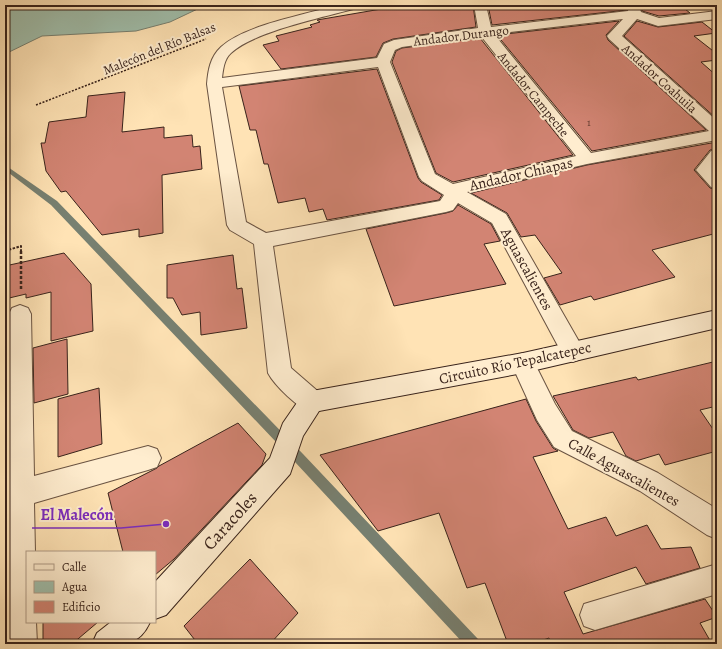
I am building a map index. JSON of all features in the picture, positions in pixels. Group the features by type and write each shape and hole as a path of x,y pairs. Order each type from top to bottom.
{"street":[{"path":"312,402 280,373 263,242 237,224 214,84 215,67 226,50 247,37 353,5"},
{"name":"Andador Campeche","path":"480,5 485,32 587,158"},
{"name":"Andador Durango","path":"383,62 389,47 399,43 634,10 658,22 717,15"},
{"name":"Andador Coahuila","path":"634,10 614,36 717,130"},
{"path":"214,84 383,62"},
{"name":"Aguascalientes","path":"383,62 428,177 499,220 573,352"},
{"name":"Andador Chiapas","path":"263,242 446,206 458,188 587,158 717,135"},
{"path":"717,155 704,170 717,183"},
{"path":"20,314 21,644"},
{"name":"Circuito Río Tepalcatepec","path":"312,402 523,363 717,319"},
{"name":"Calle Aguascalientes","path":"523,363 546,412 563,439 649,482 717,525"},
{"name":"Caracoles","path":"156,603 281,465 292,431 312,402"},
{"path":"21,494 148,458"},
{"path":"595,616 717,579"},
{"path":"108,644 134,623"}],"path":[{"name":"Malecón del Río Balsas","path":"36,105 210,38"},
{"path":"5,250 21,246 20,314"}],"water":[{"path":"5,5 206,5 170,22 136,31 42,36 5,54"}],"building":[{"path":"386,5 473,5 476,27 393,39 383,43 376,57 281,69 263,45 279,41 276,36 312,27 310,25 320,22 317,20 387,8"},
{"path":"488,5 628,5 627,10 492,25"},
{"path":"640,5 680,5 690,13 659,16 642,11"},
{"path":"619,21 606,35 608,40 706,130 592,151 497,35"},
{"path":"637,21 658,27 702,22 716,33 694,36 717,54 717,60 701,62 717,76 717,119 624,36"},
{"path":"480,38 573,155 453,182 436,173 392,62 396,51 402,48"},
{"path":"377,69 418,178 421,182 442,195 439,200 327,220 323,209 309,212 305,198 278,203 268,164 264,164 256,130 250,130 239,86"},
{"path":"125,92 122,132 164,127 164,138 192,135 193,147 200,146 202,169 162,175 163,233 139,237 139,229 102,235 66,191 61,192 46,171 41,143 45,143 49,122 86,117 88,96"},
{"path":"717,142 717,149 710,150 694,170 710,188 717,190 717,233 652,250 675,277 594,300 591,296 560,305 544,278 562,273 535,235 521,237 507,213 471,193 587,165"},
{"path":"458,205 491,224 500,241 484,244 506,284 394,306 366,229 446,213 453,211"},
{"path":"64,253 91,284 93,331 51,341 51,292 26,298 26,294 5,299 5,266"},
{"path":"233,255 237,289 242,288 247,328 201,335 200,312 182,315 173,298 167,298 167,265"},
{"path":"67,339 68,394 34,403 33,348"},
{"path":"717,361 717,406 700,410 717,435 717,451 665,465 659,454 636,461 626,456 613,432 589,438 573,430 553,396 636,377 638,380"},
{"path":"99,388 102,444 58,457 58,399"},
{"path":"526,399 536,421 553,448 558,451 533,457 568,529 606,517 616,536 647,525 661,549 691,547 700,568 646,584 636,567 564,592 583,634 705,599 717,617 700,623 712,644 551,644 549,638 532,644 508,644 485,583 467,588 439,513 378,531 320,455"},
{"path":"238,423 266,454 262,465 174,559 156,574 156,551 123,551 108,493"},
{"path":"250,559 298,613 270,644 198,644 184,626"},
{"path":"43,623 97,623 72,644 43,644"}],"waterway":[{"path":"5,167 54,203 299,458 473,644"}],"place":[{"name":"El Malecón","path":"166,524"}]}
